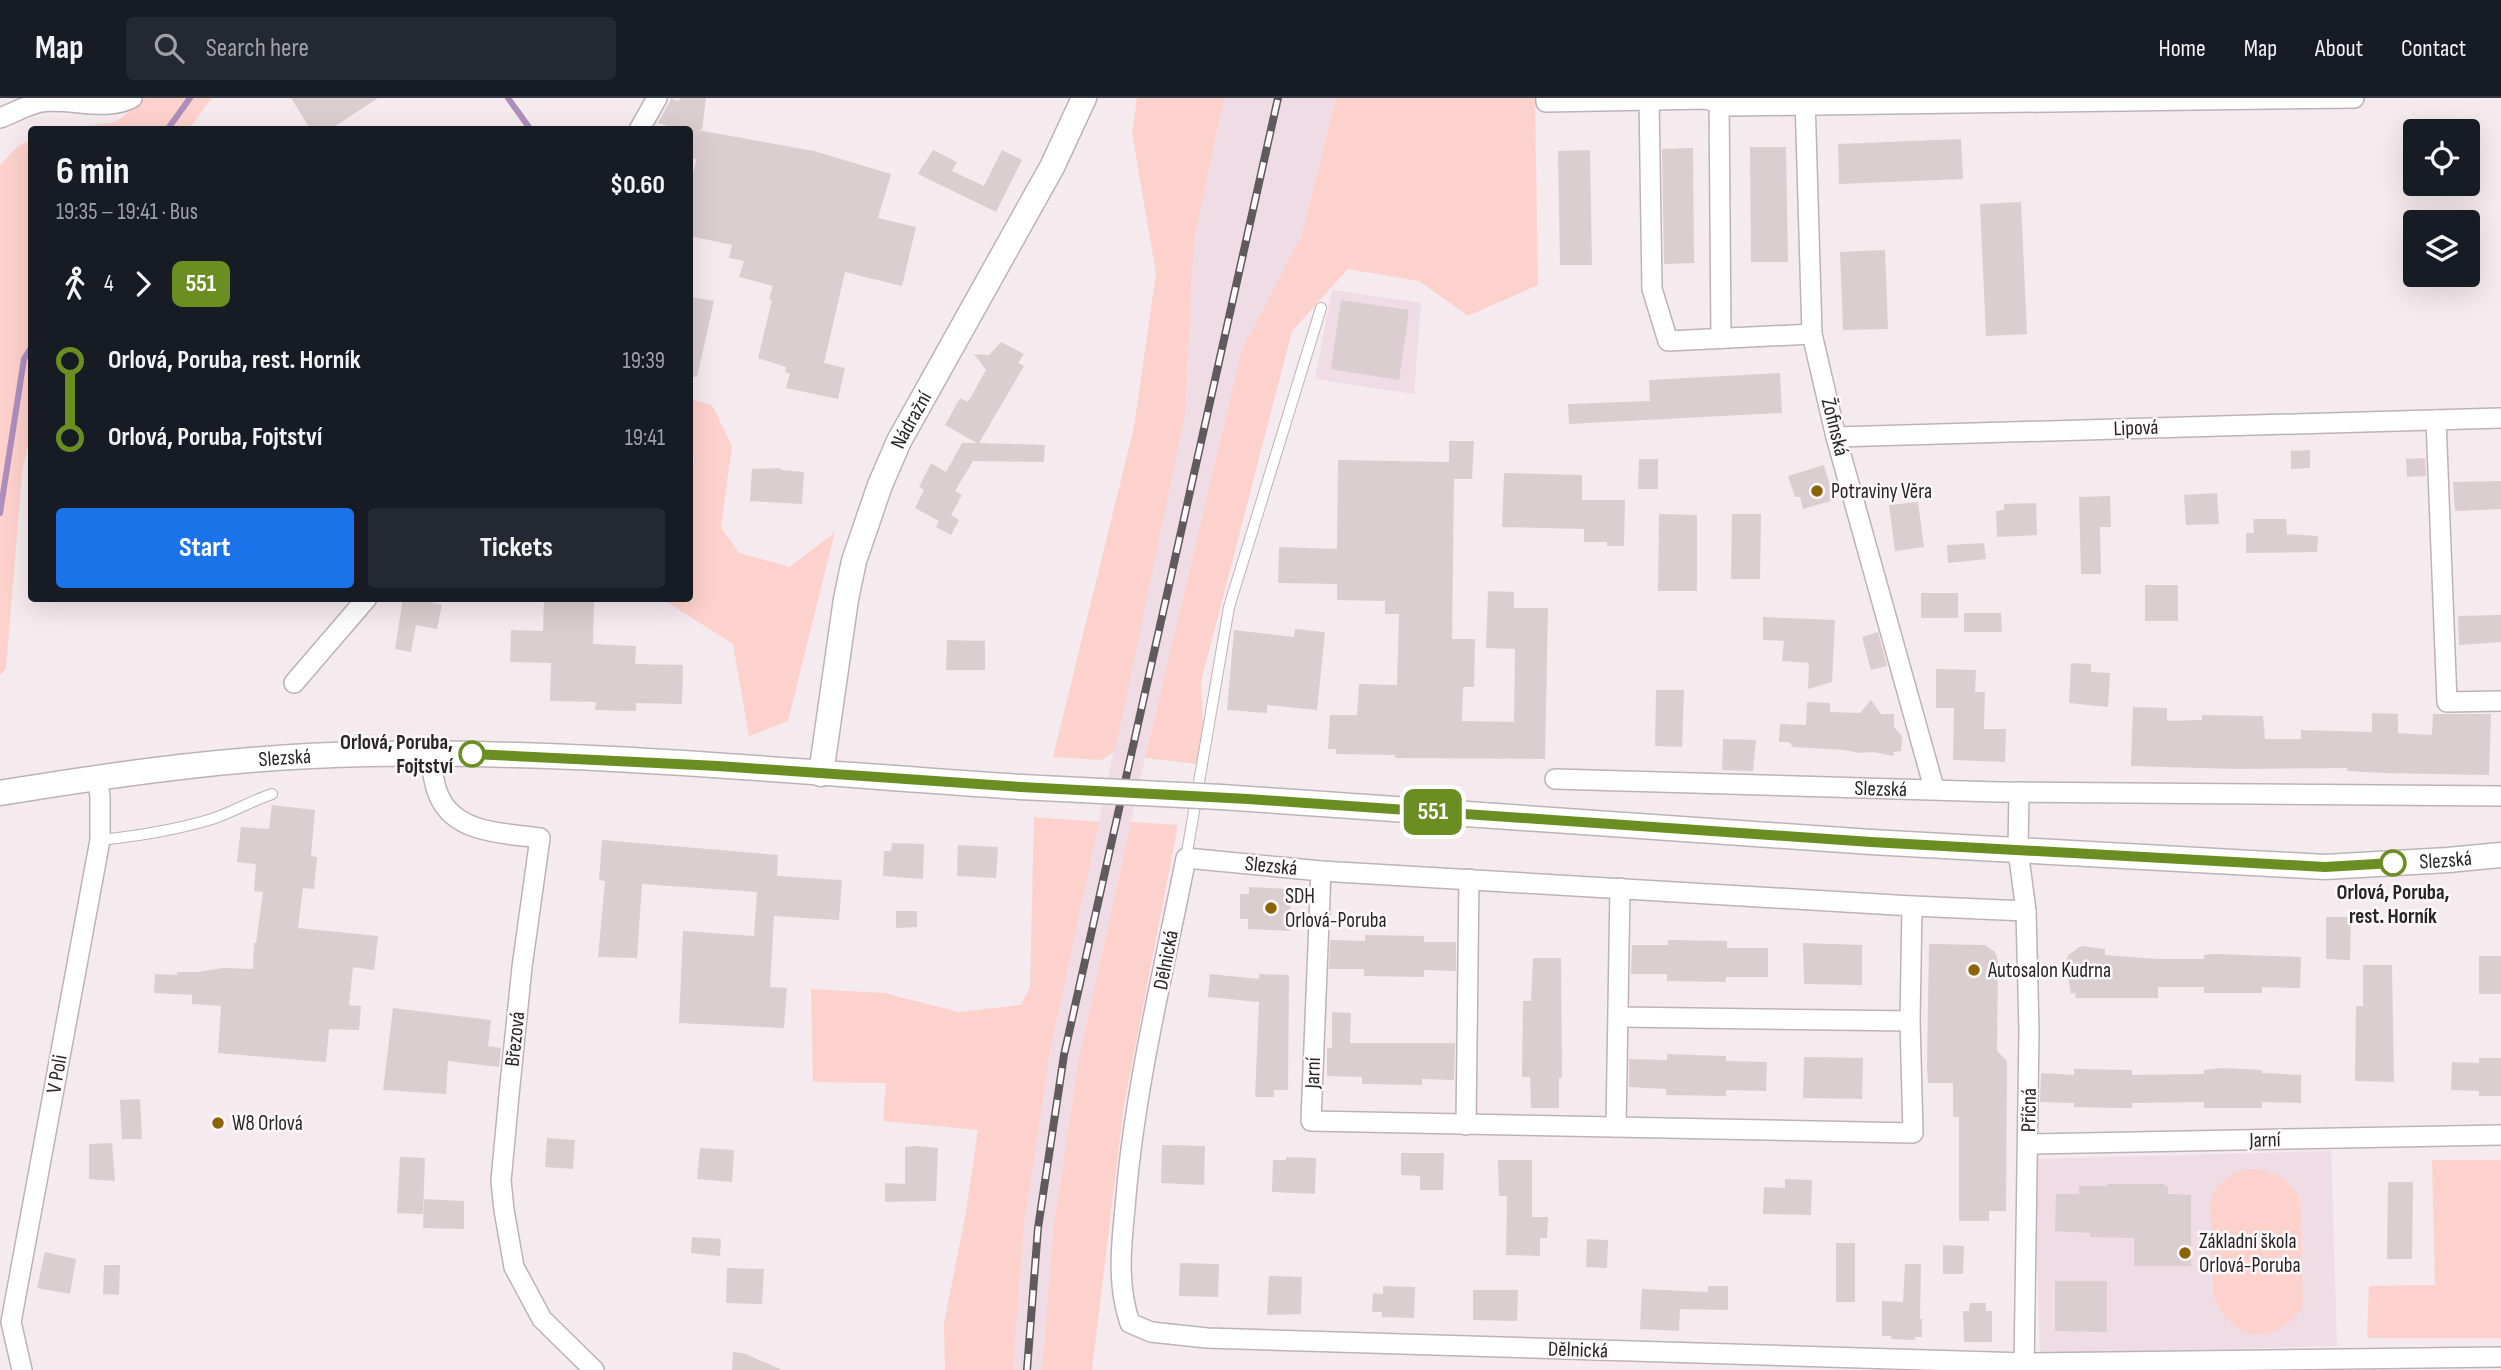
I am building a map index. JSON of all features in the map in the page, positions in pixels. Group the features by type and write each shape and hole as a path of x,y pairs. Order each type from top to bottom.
{"street":[{"path":"0,118 40,102 71,100 120,104 132,98"},
{"path":"641,126 657,98"},
{"name":"Nádražní","path":"821,774 854,561 880,485 899,442 1046,178 1079,114 1084,98"},
{"path":"1546,98 1546,102 1706,99 1719,100 1731,106 1805,102 2354,98"},
{"path":"1649,99 1652,289 1668,341 1812,334"},
{"path":"1719,100 1721,338"},
{"name":"Žofinská","path":"1805,102 1812,334 1836,437 1934,788"},
{"name":"Lipová","path":"1836,437 2501,418"},
{"path":"2436,420 2447,702 2501,701"},
{"path":"293,683 364,602"},
{"name":"Slezská","path":"0,793 96,777 288,757 430,754 562,757 1021,787 1221,797 1871,842 2325,867 2501,855"},
{"name":"Březová","path":"430,754 439,797 453,817 477,829 540,838 522,967 501,1181 513,1267 542,1320 594,1370"},
{"name":"V Poli","path":"22,1370 11,1322 100,840 100,797 96,777"},
{"name":"Slezská","path":"1555,779 2019,792 2501,796"},
{"name":"Příčná","path":"2019,792 2018,849 2026,911 2029,1031 2025,1367"},
{"name":"Slezská","path":"1186,858 1321,871 2026,911"},
{"name":"Dělnická","path":"1186,858 1142,1077 1128,1166 1121,1252 1122,1300 1130,1323 1151,1332 1207,1338 2025,1367 2501,1357"},
{"name":"Jarní","path":"1321,871 1311,1121 1913,1133 1910,1021"},
{"path":"1466,1125 1469,879"},
{"path":"1616,1127 1620,888"},
{"path":"1619,1017 1910,1021 1912,906"},
{"name":"Jarní","path":"2028,1144 2501,1135"}],"lane":[{"path":"1186,858 1229,607 1321,308"},
{"path":"100,840 141,835 212,819 272,794"}],"shaded area":[{"path":"146,98 212,98 191,126 87,126 116,122"},
{"path":"1137,98 1224,98 1194,240 1185,414 1115,751 1101,760 1053,757 1134,427 1156,273 1132,133"},
{"path":"1224,98 1336,98 1302,235 1242,349 1145,758 1079,1058 1053,1229 1042,1370 1013,1370 1024,1226 1050,1052 1185,414 1194,240"},
{"path":"1336,98 1535,98 1538,285 1468,316 1419,281 1348,269 1292,331 1201,682 1205,765 1145,758 1242,349 1302,235"},
{"path":"28,141 28,444 22,473 6,669 0,675 0,165 18,146"},
{"path":"1332,290 1421,303 1414,394 1315,379"},
{"path":"693,400 712,405 732,446 721,527 739,553 790,567 835,532 788,721 749,736 733,644 667,602 693,602"},
{"path":"1034,817 1099,822 1050,1052 1024,1226 1013,1370 945,1370 944,1324 966,1212 978,1130 883,1121 886,1083 813,1082 811,989 884,993 959,1012 1021,1005 1030,987"},
{"path":"1131,822 1178,825 1124,1105 1092,1370 1042,1370 1053,1229 1079,1058"},
{"name":"Základní škola Orlová-Poruba","path":"2331,1151 2337,1346 2040,1354 2034,1159"},
{"path":"2432,1160 2501,1160 2501,1338 2367,1338 2369,1286 2435,1285"},
{"path":"2246,1169 2278,1176 2300,1198 2303,1306 2292,1320 2280,1329 2266,1333 2253,1334 2241,1330 2229,1321 2213,1293 2210,1199 2219,1185 2231,1175"}],"building":[{"path":"291,98 378,98 335,126 308,126"},
{"path":"680,98 706,98 702,130 697,130 814,151 891,174 878,218 916,227 902,286 845,272 824,363 845,368 838,399 786,388 790,374 785,372 786,367 758,358 773,286 739,277 744,261 729,258 732,245 693,237 693,173 697,159 693,158 693,126 666,126 658,123 671,99 679,101"},
{"path":"1961,139 1963,179 1839,184 1838,144"},
{"path":"1750,147 1786,147 1788,262 1751,262"},
{"path":"1693,148 1694,263 1664,264 1662,149"},
{"path":"933,150 957,162 952,171 984,186 1002,150 1022,160 996,212 918,174"},
{"path":"1590,150 1592,265 1560,265 1558,151"},
{"path":"2021,202 2027,334 1986,336 1980,204"},
{"path":"1885,250 1888,329 1843,330 1840,252"},
{"path":"693,297 714,301 697,377 693,376"},
{"path":"1341,300 1409,310 1399,380 1331,369"},
{"path":"1001,342 1024,354 1018,363 1024,366 979,443 1045,445 1044,462 973,461 955,491 962,495 951,515 959,520 951,535 936,527 939,521 915,508 924,490 919,487 931,463 946,472 962,443 977,443 945,425 960,398 968,402 986,370 974,354 989,355"},
{"path":"1780,373 1782,413 1569,424 1568,404 1650,401 1649,380"},
{"path":"1449,441 1474,441 1472,479 1454,479 1452,639 1475,639 1474,687 1463,687 1462,721 1514,722 1515,649 1486,648 1488,591 1514,592 1514,608 1548,608 1545,759 1395,758 1395,755 1336,754 1336,749 1328,749 1330,715 1357,715 1359,684 1397,685 1399,614 1385,614 1385,601 1337,600 1337,584 1278,583 1279,547 1337,549 1338,460 1449,462"},
{"path":"2310,450 2310,468 2291,469 2291,451"},
{"path":"2425,458 2426,476 2407,477 2406,459"},
{"path":"1639,459 1658,459 1658,489 1638,489"},
{"path":"1824,465 1834,500 1803,509 1800,497 1795,497 1788,476"},
{"path":"781,468 804,472 802,504 750,501 752,469"},
{"path":"1504,473 1582,475 1582,500 1625,500 1624,546 1607,546 1607,542 1584,542 1584,529 1502,527"},
{"path":"2501,481 2501,509 2455,511 2453,482"},
{"path":"2217,493 2219,524 2186,525 2184,495"},
{"path":"2110,496 2111,527 2100,527 2101,574 2081,574 2079,497"},
{"path":"1918,502 1924,547 1895,551 1889,505"},
{"path":"2036,503 2037,535 1997,537 1996,511 2004,510 2004,504"},
{"path":"1659,514 1697,515 1697,591 1658,591"},
{"path":"1732,514 1761,514 1760,579 1731,579"},
{"path":"2253,519 2286,519 2287,534 2318,536 2317,552 2246,553 2246,533 2254,533"},
{"path":"1984,543 1986,559 1948,563 1947,545"},
{"path":"2145,585 2178,585 2178,621 2145,621"},
{"path":"1921,593 1958,593 1958,618 1921,618"},
{"path":"402,602 430,602 442,605 437,629 416,625 411,652 395,649"},
{"path":"544,602 594,602 593,644 636,646 635,664 683,665 682,704 636,703 636,711 595,710 596,702 550,701 551,663 510,662 511,630 543,631"},
{"path":"1964,613 2001,613 2002,632 1964,632"},
{"path":"2501,615 2501,642 2459,645 2458,616"},
{"path":"1763,617 1835,620 1832,682 1808,689 1809,663 1782,661 1784,641 1763,640"},
{"path":"1295,629 1325,632 1317,710 1267,705 1267,713 1227,710 1234,630 1294,637"},
{"path":"1878,632 1887,666 1871,670 1862,637"},
{"path":"947,640 985,641 985,670 946,670"},
{"path":"2071,663 2091,664 2091,672 2110,673 2108,707 2069,703"},
{"path":"1936,669 1976,670 1975,692 1985,692 1984,729 2006,729 2005,762 1953,760 1954,708 1936,708"},
{"path":"1656,690 1684,690 1682,747 1655,746"},
{"path":"1871,700 1881,714 1894,714 1894,727 1902,736 1901,751 1893,752 1894,756 1873,752 1793,747 1789,742 1779,742 1780,724 1806,725 1807,702 1830,703 1830,712 1860,713"},
{"path":"2133,707 2167,708 2167,721 2202,720 2202,715 2263,716 2265,739 2301,739 2301,730 2372,732 2372,713 2398,714 2398,733 2432,735 2433,714 2491,714 2489,775 2384,773 2347,771 2347,768 2131,766"},
{"path":"1723,739 1756,740 1753,771 1722,770"},
{"path":"272,805 315,810 311,856 317,857 314,889 303,888 298,928 378,936 374,970 353,967 349,1005 361,1006 359,1030 329,1029 326,1062 218,1053 221,1006 192,1004 192,995 154,993 155,974 177,975 177,972 223,968 253,969 254,943 263,892 254,891 256,864 237,862 241,827 269,829"},
{"path":"602,840 778,855 777,876 842,880 839,920 774,916 770,987 787,988 784,1028 679,1023 683,931 754,936 757,892 642,884 637,958 598,957 605,881 599,880"},
{"path":"892,843 924,844 923,879 883,876 884,851 891,851"},
{"path":"958,845 998,847 996,878 957,876"},
{"path":"1249,887 1291,889 1290,931 1248,929 1248,919 1240,919 1240,894 1249,894"},
{"path":"896,911 917,911 917,927 896,928"},
{"path":"2326,917 2351,917 2350,960 2326,959"},
{"path":"1365,935 1424,936 1424,942 1456,942 1456,971 1424,970 1424,977 1364,976 1364,969 1329,969 1330,940 1365,941"},
{"path":"1668,940 1727,941 1727,948 1768,948 1768,977 1726,977 1726,982 1667,981 1667,974 1631,974 1632,945 1668,945"},
{"path":"1803,943 1862,945 1862,985 1804,984"},
{"path":"1929,944 1985,945 1995,952 1998,961 1997,1051 2007,1061 2006,1211 1989,1211 1989,1221 1959,1221 1959,1117 1953,1117 1953,1083 1928,1083"},
{"path":"2081,946 2105,949 2105,955 2158,959 2204,959 2204,955 2215,954 2301,957 2300,988 2262,987 2262,993 2204,993 2204,987 2158,987 2158,998 2075,998 2076,993 2071,994 2066,964 2068,955"},
{"path":"2479,956 2501,956 2501,994 2479,994"},
{"path":"1533,958 1561,958 1562,1078 1559,1078 1559,1108 1531,1108 1530,1077 1522,1077 1523,1001 1531,1001"},
{"path":"2363,965 2392,965 2394,1082 2355,1081 2356,1006 2363,1006"},
{"path":"1210,974 1259,979 1259,974 1289,975 1288,1090 1274,1090 1274,1097 1255,1097 1259,1002 1208,997"},
{"path":"393,1008 491,1020 488,1046 501,1048 499,1067 448,1061 446,1094 383,1090"},
{"path":"1332,1012 1351,1013 1350,1043 1455,1043 1454,1080 1422,1079 1422,1085 1362,1084 1362,1077 1327,1076 1327,1048 1332,1048"},
{"path":"1667,1054 1726,1056 1726,1061 1767,1062 1766,1091 1726,1090 1726,1096 1666,1095 1666,1089 1629,1087 1629,1059 1667,1060"},
{"path":"1804,1057 1863,1058 1862,1099 1803,1098"},
{"path":"2479,1058 2501,1058 2501,1096 2479,1096 2479,1091 2451,1090 2452,1062 2479,1063"},
{"path":"2221,1068 2301,1075 2301,1103 2262,1102 2262,1108 2204,1108 2204,1102 2132,1103 2132,1108 2121,1108 2074,1107 2074,1103 2040,1102 2041,1073 2074,1075 2074,1069 2078,1069 2132,1070 2132,1075 2204,1074 2204,1070"},
{"path":"140,1099 142,1139 122,1139 120,1100"},
{"path":"547,1138 575,1140 573,1169 545,1167"},
{"path":"112,1143 115,1181 89,1179 89,1144"},
{"path":"1162,1145 1205,1146 1204,1185 1161,1183"},
{"path":"905,1147 938,1148 936,1201 885,1202 885,1183 905,1184"},
{"path":"700,1148 734,1150 732,1182 697,1179"},
{"path":"1401,1153 1444,1153 1443,1190 1420,1190 1420,1176 1401,1175"},
{"path":"400,1157 425,1158 423,1214 397,1213"},
{"path":"1286,1157 1316,1158 1315,1194 1272,1192 1273,1160 1286,1160"},
{"path":"1498,1160 1532,1160 1532,1217 1548,1217 1547,1238 1540,1238 1540,1256 1506,1255 1507,1196 1499,1196"},
{"path":"1785,1179 1812,1180 1811,1215 1763,1214 1764,1187 1785,1188"},
{"path":"2388,1182 2413,1182 2412,1259 2387,1259"},
{"path":"2165,1184 2168,1186 2168,1194 2191,1195 2191,1266 2134,1266 2134,1238 2090,1237 2090,1233 2055,1231 2056,1194 2079,1194 2079,1186"},
{"path":"424,1199 464,1201 464,1229 423,1228"},
{"path":"692,1237 721,1239 720,1256 691,1253"},
{"path":"1587,1239 1608,1240 1607,1268 1586,1267"},
{"path":"1836,1243 1855,1243 1855,1302 1836,1302"},
{"path":"1943,1245 1964,1246 1963,1274 1943,1274"},
{"path":"45,1252 76,1259 70,1294 37,1288"},
{"path":"1180,1263 1219,1264 1218,1297 1179,1296"},
{"path":"1905,1264 1921,1264 1922,1337 1915,1337 1915,1340 1882,1336 1882,1301 1903,1302"},
{"path":"104,1265 120,1265 119,1295 103,1294"},
{"path":"727,1268 764,1269 762,1304 726,1303"},
{"path":"1269,1276 1302,1277 1301,1314 1267,1315"},
{"path":"2055,1281 2107,1281 2107,1332 2055,1331"},
{"path":"1383,1286 1415,1287 1414,1318 1382,1317 1382,1312 1372,1312 1373,1293 1383,1294"},
{"path":"1708,1286 1728,1286 1728,1310 1680,1309 1679,1331 1640,1329 1642,1289 1708,1292"},
{"path":"1473,1290 1518,1290 1517,1321 1473,1320"},
{"path":"1970,1303 1986,1303 1986,1311 1992,1311 1992,1342 1964,1342 1963,1311 1969,1311"},
{"path":"733,1352 743,1353 783,1370 732,1370"}],"waterway":[{"path":"170,126 190,98"},
{"path":"508,98 528,126"},
{"path":"0,513 24,359 28,352"}],"railway":[{"path":"1027,1370 1038,1228 1064,1055 1278,98"}],"bus line":[{"name":"551","path":"472,754 718,766 1021,787 1221,797 1871,842 2325,867 2393,863"}],"place":[{"name":"Potraviny Věra","path":"1817,491"},
{"name":"Orlová, Poruba, Fojtství","path":"472,754"},
{"name":"Orlová, Poruba, rest. Horník","path":"2393,863"},
{"name":"SDH Orlová-Poruba","path":"1271,908"},
{"name":"Autosalon Kudrna","path":"1974,970"},
{"name":"W8 Orlová","path":"218,1123"},
{"name":"Základní škola Orlová-Poruba","path":"2185,1253"}]}
